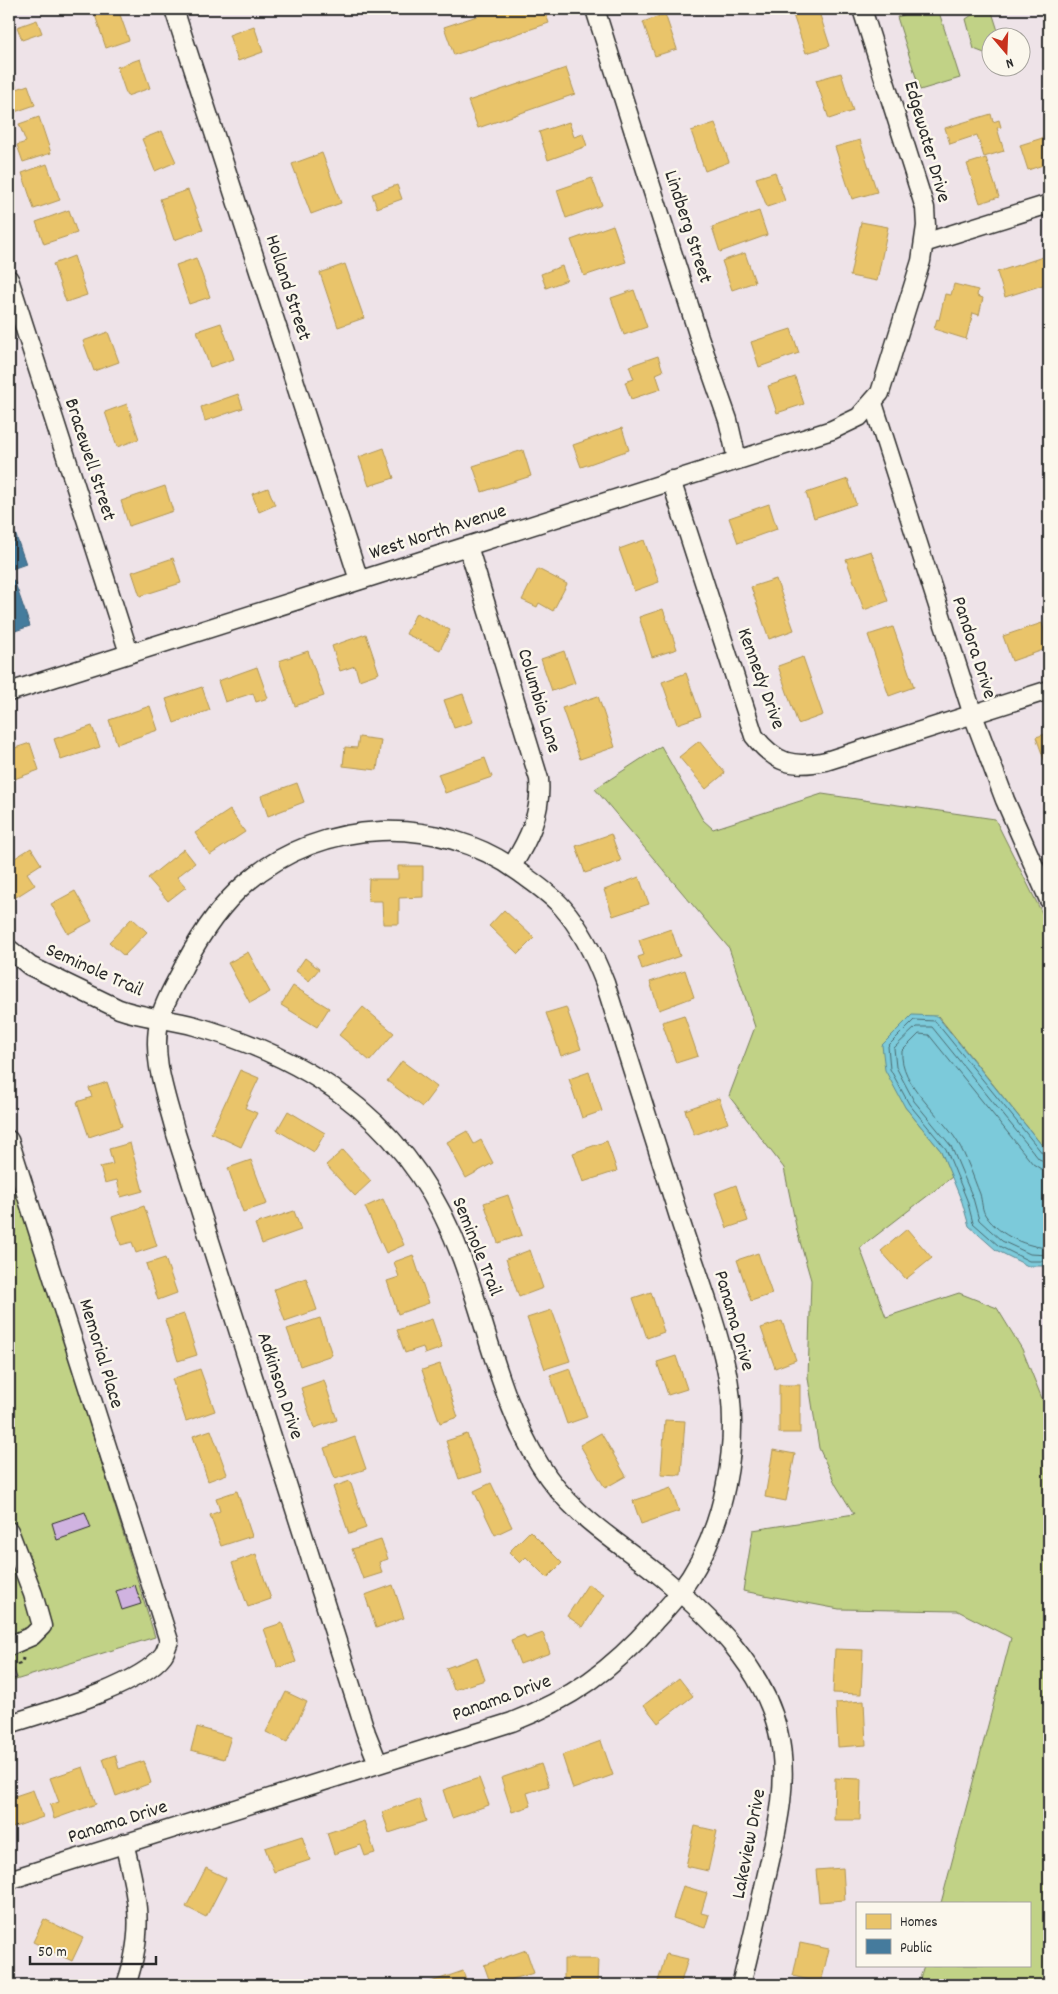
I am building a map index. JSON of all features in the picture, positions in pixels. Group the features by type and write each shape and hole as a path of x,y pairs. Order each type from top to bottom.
{"street":[{"name":"Holland Street","path":"174,9 359,580"},
{"name":"Lindberg Street","path":"595,9 699,337 728,420 737,459"},
{"name":"Edgewater Drive","path":"862,9 925,208 924,242 921,261 880,394 873,402"},
{"path":"924,242 1049,204"},
{"name":"Bracewell Street","path":"9,279 129,653"},
{"name":"West North Avenue","path":"9,692 832,430 859,417 873,402"},
{"name":"Pandora Drive","path":"873,402 973,715 1006,800 1049,900"},
{"name":"Kennedy Drive","path":"671,480 754,736 764,748 785,762 807,765 1049,690"},
{"name":"Columbia Lane","path":"468,546 539,779 540,792 534,826 528,841 512,866"},
{"name":"Panama Drive","path":"9,1880 512,1722 567,1697 608,1669 631,1649 680,1592 706,1547 714,1529 729,1469 732,1430 726,1369 614,1011 597,962 588,945 563,908 542,888 512,866 483,849 457,840 411,831 365,832 339,836 299,850 260,872 245,883 217,912 198,940 160,1019"},
{"name":"Seminole Trail","path":"9,949 30,966 119,1009 194,1025 293,1062 331,1085 354,1102 394,1142 428,1189 452,1236 521,1430 540,1466 577,1511 598,1530 680,1592"},
{"name":"Adkinson Drive","path":"160,1019 157,1049 159,1066 176,1134 366,1733 378,1763"},
{"name":"Memorial Place","path":"9,1140 169,1641 163,1655 147,1670 125,1684 9,1724"},
{"path":"9,1531 33,1594 42,1626 32,1636 9,1646"},
{"name":"Lakeview Drive","path":"680,1592 713,1621 755,1677 767,1700 779,1731 783,1777 778,1824 741,1985"},
{"path":"124,1843 137,1892 139,1921 134,1958 126,1985"}],"green space":[{"path":"922,9 938,9 960,78 920,90 897,17"},
{"path":"978,11 992,12 997,28 980,28 980,51 974,49 966,19"},
{"path":"661,746 703,820 713,829 822,794 995,819 1049,927 1049,1154 938,1016 905,1107 941,1151 952,1177 860,1248 886,1317 959,1293 997,1308 1022,1349 1043,1401 1049,1399 1049,1985 918,1985 924,1966 1030,1966 1030,1902 941,1902 1011,1638 958,1611 839,1609 743,1591 753,1530 854,1514 836,1485 819,1448 808,1378 811,1280 797,1231 784,1168 729,1096 755,1027 729,948 595,789"},
{"path":"9,1162 155,1637 9,1682"}],"water":[{"path":"912,1015 937,1016 1049,1154 1049,1266 1028,1266 996,1250 969,1226 962,1202 941,1151 905,1107 885,1070 882,1045"}],"building: Homes":[{"path":"93,9 118,9 129,40 106,48"},
{"path":"435,9 453,9 437,14"},
{"path":"498,9 544,9 549,23 454,55 444,27"},
{"path":"791,9 818,9 830,46 806,53"},
{"path":"665,14 677,49 655,56 643,22"},
{"path":"37,20 42,33 22,40 17,27"},
{"path":"254,26 263,52 238,61 229,35"},
{"path":"140,59 150,88 127,96 117,67"},
{"path":"566,68 575,94 478,128 468,101"},
{"path":"841,73 853,111 829,119 816,80"},
{"path":"14,81 17,89 28,85 35,105 9,114 9,82"},
{"path":"991,114 993,122 999,120 1001,127 997,128 1004,151 984,157 977,135 950,144 945,128"},
{"path":"39,117 51,153 23,162 17,145 26,142 19,124"},
{"path":"569,122 574,137 583,134 587,146 548,160 539,132"},
{"path":"715,123 729,162 705,171 691,131"},
{"path":"162,131 176,162 155,171 142,139"},
{"path":"1049,136 1049,163 1028,170 1020,145"},
{"path":"860,140 877,192 852,199 835,147"},
{"path":"322,153 341,203 311,214 292,164"},
{"path":"986,158 999,197 980,203 967,164"},
{"path":"47,164 60,200 34,209 22,173"},
{"path":"775,172 785,201 767,207 756,178"},
{"path":"592,178 602,205 566,218 557,190"},
{"path":"397,185 402,199 377,208 372,194"},
{"path":"188,190 203,230 174,240 160,199"},
{"path":"69,210 77,233 44,244 36,222"},
{"path":"759,211 767,235 720,252 712,227"},
{"path":"861,222 888,227 877,281 850,276"},
{"path":"613,225 626,262 584,276 571,240"},
{"path":"745,253 755,282 732,290 722,261"},
{"path":"1049,255 1049,283 1005,297 997,272"},
{"path":"74,256 87,295 66,302 53,264"},
{"path":"196,258 210,297 189,304 176,265"},
{"path":"345,264 364,318 338,327 320,273"},
{"path":"562,266 567,280 546,288 541,274"},
{"path":"954,284 978,290 977,296 983,298 979,315 973,313 966,339 934,329 937,319 939,320 945,294 951,295"},
{"path":"634,290 647,327 624,335 611,298"},
{"path":"221,323 234,359 210,367 197,331"},
{"path":"791,329 799,353 759,367 751,342"},
{"path":"108,332 119,362 94,371 83,341"},
{"path":"658,356 663,371 656,374 661,389 631,399 625,382 634,379 629,366"},
{"path":"795,377 804,404 777,413 768,386"},
{"path":"238,394 243,408 205,421 201,407"},
{"path":"127,404 139,439 117,447 105,412"},
{"path":"622,428 629,450 581,467 573,445"},
{"path":"384,448 394,478 369,486 359,457"},
{"path":"523,450 531,476 482,492 473,466"},
{"path":"848,479 856,504 814,518 806,493"},
{"path":"165,486 173,511 129,526 121,501"},
{"path":"268,488 275,505 259,512 252,494"},
{"path":"769,504 777,529 738,543 729,518"},
{"path":"644,540 659,582 634,591 619,549"},
{"path":"871,551 888,601 864,610 846,559"},
{"path":"173,558 181,583 140,596 132,572"},
{"path":"538,569 567,584 553,611 539,603 537,607 522,600"},
{"path":"776,579 794,630 769,639 751,587"},
{"path":"663,609 677,649 652,657 639,617"},
{"path":"416,613 450,630 440,650 406,634"},
{"path":"1042,623 1049,648 1012,661 1003,636"},
{"path":"893,627 914,687 889,696 868,635"},
{"path":"366,634 379,673 359,680 355,666 340,671 332,646"},
{"path":"308,651 324,696 295,706 279,661"},
{"path":"564,651 575,683 552,691 541,659"},
{"path":"803,657 823,715 798,724 778,666"},
{"path":"257,667 268,698 256,702 253,693 225,702 218,681"},
{"path":"686,673 701,716 677,724 662,682"},
{"path":"202,687 210,710 174,723 166,699"},
{"path":"463,694 473,722 454,728 444,700"},
{"path":"598,696 615,747 580,759 562,708"},
{"path":"150,706 158,730 117,744 109,720"},
{"path":"92,726 100,747 61,760 54,739"},
{"path":"1049,733 1049,760 1045,762 1036,737"},
{"path":"359,737 381,740 377,770 343,766 345,747 357,748"},
{"path":"699,741 725,773 706,789 679,757"},
{"path":"30,743 39,770 9,781 9,750"},
{"path":"485,758 492,777 445,793 438,774"},
{"path":"297,783 304,802 268,816 261,796"},
{"path":"230,810 245,832 210,855 195,833"},
{"path":"611,834 621,861 585,873 576,846"},
{"path":"9,847 15,858 31,848 41,864 27,873 35,885 13,899 9,892"},
{"path":"184,849 195,863 177,877 186,887 168,901 148,878"},
{"path":"398,866 423,866 423,897 399,898 399,924 383,924 382,901 368,901 369,879 398,879"},
{"path":"639,877 649,904 613,916 604,890"},
{"path":"75,891 92,921 68,934 51,904"},
{"path":"504,910 534,938 518,954 489,926"},
{"path":"132,918 147,932 124,956 109,942"},
{"path":"671,929 680,956 642,969 638,957 644,955 639,940"},
{"path":"248,952 270,992 250,1003 228,963"},
{"path":"305,958 319,969 309,981 296,971"},
{"path":"685,970 694,997 659,1010 650,982"},
{"path":"293,986 329,1008 317,1027 281,1005"},
{"path":"363,1007 394,1033 370,1061 339,1035"},
{"path":"566,1007 581,1049 561,1056 546,1013"},
{"path":"684,1015 698,1056 676,1063 662,1022"},
{"path":"402,1061 437,1087 422,1107 387,1081"},
{"path":"240,1070 259,1078 245,1108 257,1113 241,1147 211,1133"},
{"path":"589,1072 602,1111 582,1118 569,1079"},
{"path":"107,1082 122,1126 89,1137 77,1102 92,1097 89,1088"},
{"path":"719,1098 728,1123 694,1135 685,1110"},
{"path":"288,1111 325,1133 314,1152 277,1130"},
{"path":"467,1131 474,1144 481,1140 493,1163 466,1178 447,1142"},
{"path":"607,1141 617,1171 583,1182 573,1153"},
{"path":"130,1143 143,1191 121,1197 117,1180 105,1183 100,1167 113,1164 109,1149"},
{"path":"343,1150 371,1181 355,1196 326,1165"},
{"path":"251,1160 267,1204 243,1212 228,1168"},
{"path":"736,1185 748,1221 727,1228 715,1193"},
{"path":"508,1195 522,1235 498,1243 484,1203"},
{"path":"383,1199 404,1245 386,1253 365,1207"},
{"path":"144,1206 157,1246 136,1253 132,1242 121,1245 112,1217"},
{"path":"294,1211 301,1230 262,1244 255,1224"},
{"path":"907,1229 932,1258 906,1279 881,1251"},
{"path":"530,1250 543,1288 519,1297 506,1259"},
{"path":"758,1253 772,1294 751,1301 737,1260"},
{"path":"413,1255 429,1303 398,1314 387,1281 399,1277 394,1262"},
{"path":"165,1258 177,1293 158,1300 146,1264"},
{"path":"306,1278 317,1310 285,1321 274,1289"},
{"path":"651,1292 664,1332 647,1338 633,1298"},
{"path":"552,1310 570,1361 545,1369 527,1318"},
{"path":"184,1314 197,1355 178,1361 165,1320"},
{"path":"320,1318 332,1355 300,1366 287,1329"},
{"path":"432,1319 442,1348 425,1354 423,1347 405,1353 397,1330"},
{"path":"782,1321 796,1360 775,1368 761,1328"},
{"path":"676,1356 687,1389 668,1395 657,1362"},
{"path":"440,1364 458,1417 440,1423 422,1370"},
{"path":"570,1368 587,1417 567,1424 550,1375"},
{"path":"200,1369 215,1411 186,1421 172,1379"},
{"path":"324,1380 337,1420 314,1428 301,1388"},
{"path":"779,1385 800,1385 800,1433 779,1433"},
{"path":"665,1420 685,1421 681,1475 661,1474"},
{"path":"211,1430 227,1474 208,1481 193,1436"},
{"path":"601,1433 626,1476 605,1488 580,1445"},
{"path":"467,1434 481,1472 459,1479 446,1441"},
{"path":"355,1437 366,1469 335,1479 324,1448"},
{"path":"773,1450 795,1454 786,1501 765,1497"},
{"path":"350,1481 366,1528 349,1534 333,1487"},
{"path":"491,1483 512,1527 495,1535 474,1491"},
{"path":"671,1488 679,1511 641,1524 633,1501"},
{"path":"237,1491 252,1536 221,1546 210,1515 220,1511 216,1498"},
{"path":"530,1531 562,1563 547,1578 526,1557 520,1563 509,1552"},
{"path":"381,1540 388,1559 379,1562 382,1573 363,1579 352,1549"},
{"path":"256,1554 271,1599 248,1607 232,1563"},
{"path":"588,1584 604,1595 583,1627 567,1616"},
{"path":"393,1585 404,1618 376,1628 365,1595"},
{"path":"282,1623 296,1662 278,1668 264,1629"},
{"path":"543,1633 550,1653 520,1664 511,1640 524,1635 526,1639"},
{"path":"835,1649 863,1650 861,1694 833,1693"},
{"path":"477,1657 485,1680 454,1690 446,1668"},
{"path":"679,1678 693,1696 658,1723 644,1705"},
{"path":"286,1692 307,1702 287,1742 266,1732"},
{"path":"864,1701 866,1745 838,1747 836,1703"},
{"path":"197,1727 231,1737 224,1759 191,1750"},
{"path":"601,1741 613,1775 573,1789 562,1755"},
{"path":"115,1755 119,1769 144,1761 151,1783 116,1796 103,1759"},
{"path":"541,1764 549,1786 527,1793 531,1806 512,1812 501,1778"},
{"path":"83,1767 96,1804 54,1819 50,1805 59,1802 50,1778"},
{"path":"479,1778 489,1805 452,1818 443,1790"},
{"path":"835,1778 861,1779 860,1820 834,1820"},
{"path":"33,1790 43,1817 9,1829 9,1798"},
{"path":"419,1799 426,1821 389,1833 382,1812"},
{"path":"364,1821 375,1853 365,1856 361,1845 334,1854 327,1833"},
{"path":"695,1826 717,1831 708,1871 686,1866"},
{"path":"302,1836 310,1860 274,1872 265,1848"},
{"path":"206,1868 226,1878 206,1917 186,1907"},
{"path":"843,1868 845,1900 819,1902 816,1870"},
{"path":"683,1886 707,1893 701,1913 709,1915 705,1928 673,1918"},
{"path":"44,1919 83,1938 72,1961 33,1942"},
{"path":"800,1943 829,1949 821,1983 793,1976"},
{"path":"526,1950 534,1973 491,1985 484,1965"},
{"path":"666,1954 688,1959 680,1985 657,1985"},
{"path":"564,1959 598,1959 597,1985 564,1985"},
{"path":"463,1971 468,1985 422,1985"}],"building: Public":[{"path":"15,533 26,564 9,570 9,535"},
{"path":"14,580 30,626 9,633 9,582"}],"building: Other":[{"path":"85,1512 91,1528 57,1540 52,1523"},
{"path":"135,1585 141,1604 122,1610 116,1591"},
{"path":"13,1667 17,1678 9,1680 9,1669"}]}
